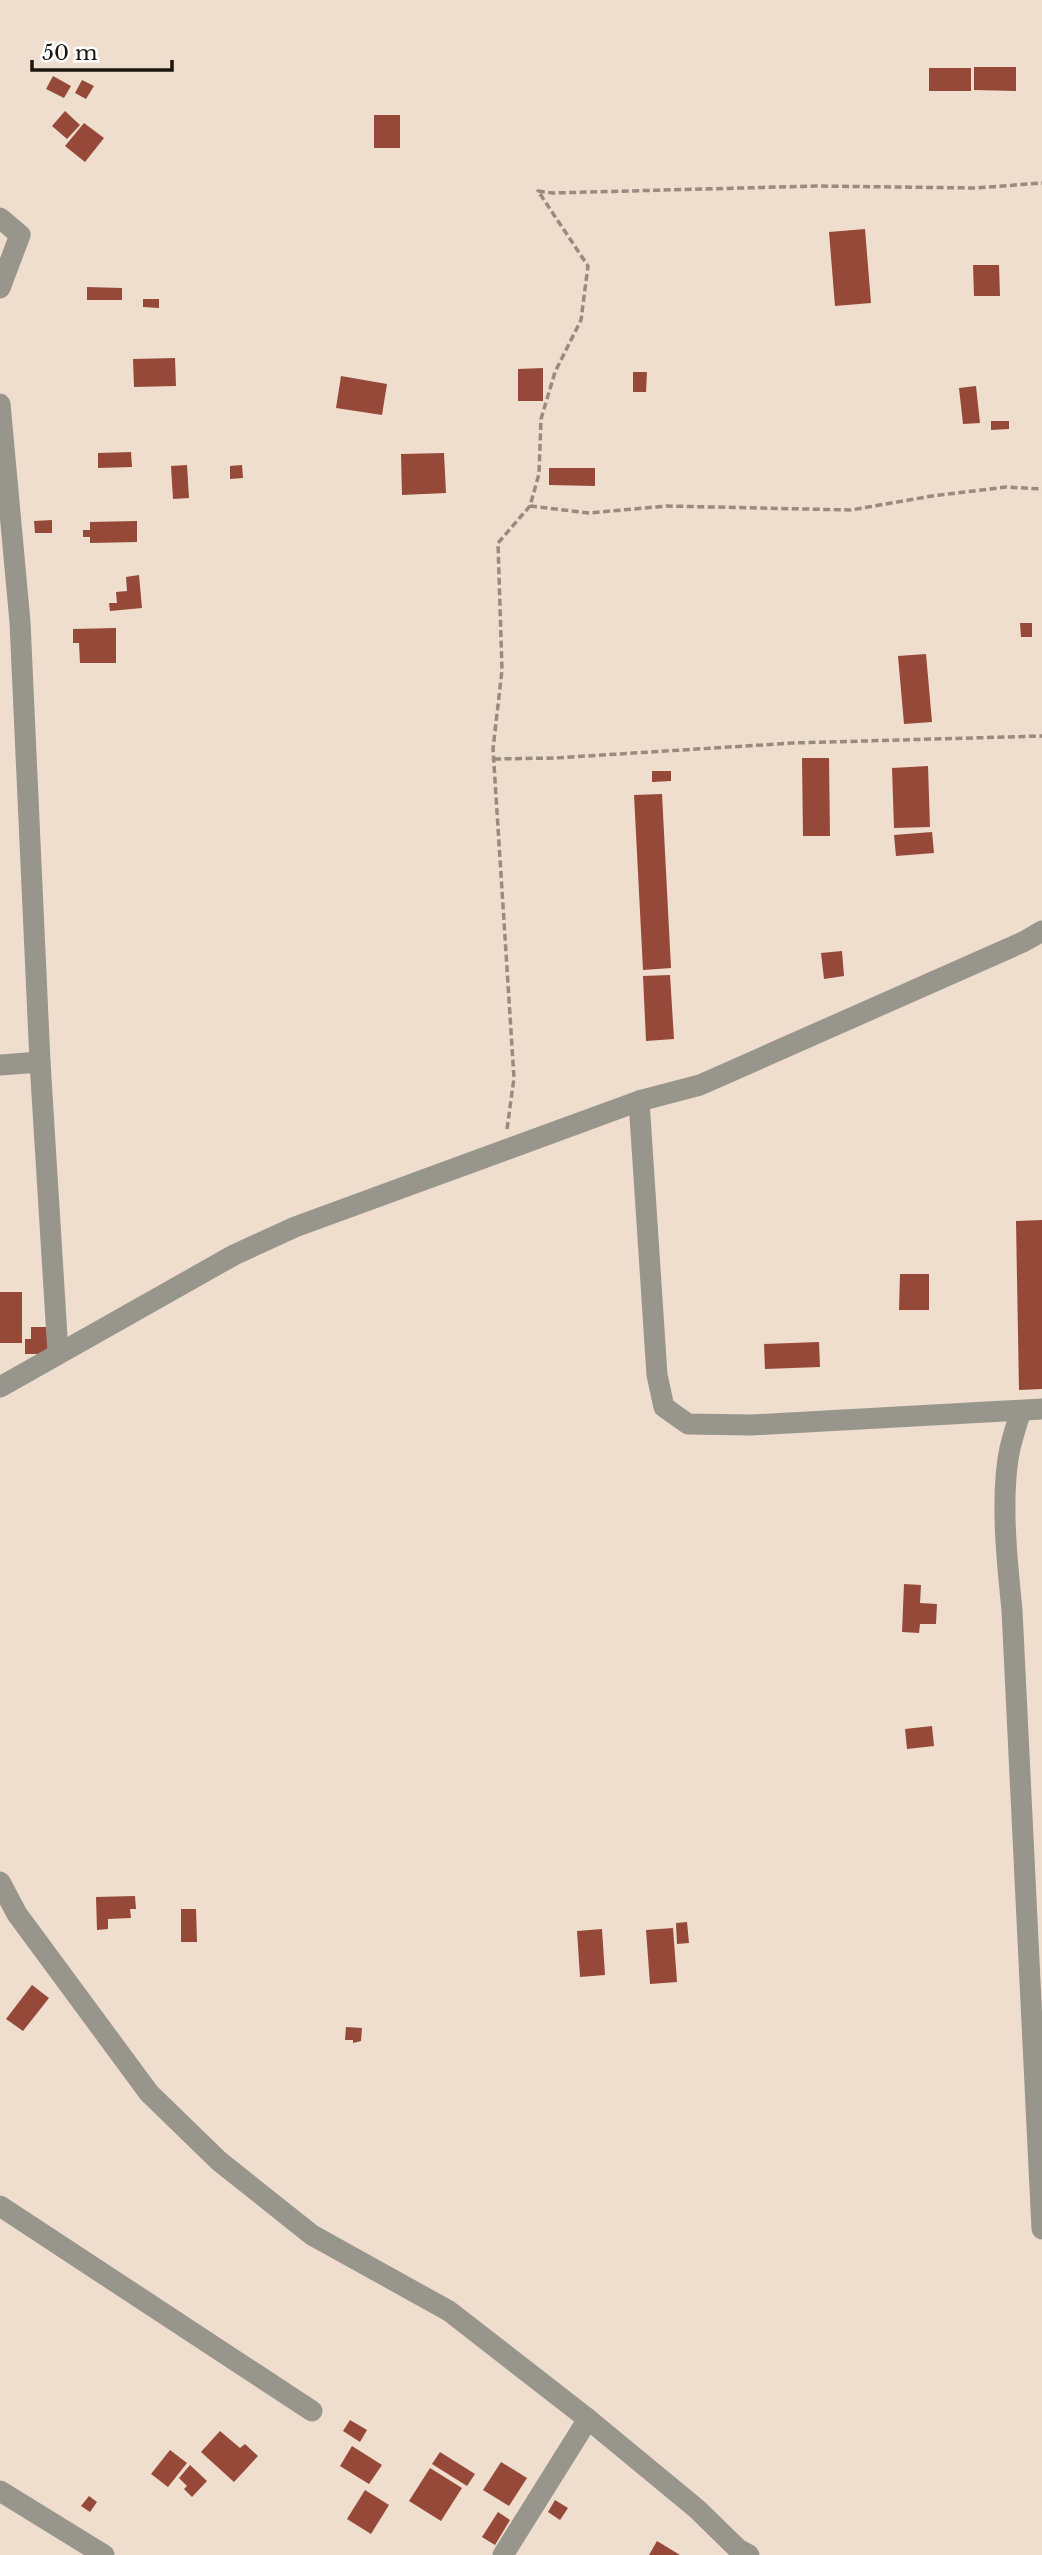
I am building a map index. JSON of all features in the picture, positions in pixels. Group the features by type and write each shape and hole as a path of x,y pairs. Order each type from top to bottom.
{"street":[{"path":"0,218 20,234 0,288"},
{"path":"0,404 20,622 40,1062 58,1353"},
{"path":"0,1387 234,1255 295,1227 639,1101 700,1085 1023,942 1042,931"},
{"path":"0,1065 40,1062"},
{"path":"639,1101 657,1375 664,1407 688,1424 751,1425 1031,1410"},
{"path":"1031,1410 1010,1450 1006,1490 1037,2007 1042,2229"},
{"path":"0,1881 17,1914 149,2093 219,2161 312,2235 449,2311 588,2418 697,2509 738,2549 749,2555"},
{"path":"0,2206 312,2411"},
{"path":"503,2555 588,2418"},
{"path":"0,2491 104,2555"}],"path":[{"path":"504,1150 514,1078 494,759 502,670 498,543 530,506 539,474 541,419 555,372 581,320 588,266 538,191 702,191 816,186 975,188 1042,183"},
{"path":"530,506 589,513 667,506 851,510 1006,487 1042,489"},
{"path":"494,759 555,758 793,743 1042,736"}],"building":[{"path":"974,67 1016,67 1016,91 974,90"},
{"path":"929,68 971,68 971,91 929,91"},
{"path":"53,76 71,86 64,98 46,89"},
{"path":"82,80 94,86 86,99 75,93"},
{"path":"65,111 80,125 67,139 52,126"},
{"path":"374,115 400,115 400,148 374,148"},
{"path":"84,123 104,138 85,162 65,146"},
{"path":"865,229 871,303 835,306 829,232"},
{"path":"973,265 999,265 1000,296 974,296"},
{"path":"87,287 122,288 122,300 87,300"},
{"path":"143,299 159,299 159,308 143,307"},
{"path":"175,358 176,386 134,387 133,359"},
{"path":"543,368 543,401 518,401 518,369"},
{"path":"633,372 647,372 646,392 633,392"},
{"path":"341,376 387,384 382,415 336,408"},
{"path":"976,386 980,423 963,424 959,388"},
{"path":"991,421 1009,421 1009,429 991,430"},
{"path":"131,452 132,467 98,468 98,453"},
{"path":"444,453 446,493 402,495 401,454"},
{"path":"187,465 189,498 173,499 171,466"},
{"path":"242,465 243,478 230,479 230,466"},
{"path":"549,468 595,468 595,486 549,485"},
{"path":"52,520 52,533 35,533 34,521"},
{"path":"137,521 137,542 90,543 90,537 83,537 83,530 90,530 90,522"},
{"path":"139,575 142,608 110,611 109,603 117,603 116,592 127,591 126,577"},
{"path":"1020,623 1032,623 1032,637 1021,637"},
{"path":"116,628 116,663 80,663 79,643 73,643 73,629"},
{"path":"926,654 932,722 904,724 898,656"},
{"path":"802,758 829,758 830,836 803,836"},
{"path":"928,766 930,827 894,828 892,768"},
{"path":"652,771 671,771 671,781 652,782"},
{"path":"662,794 671,968 643,970 634,795"},
{"path":"932,832 934,853 896,856 894,835"},
{"path":"842,951 844,976 824,979 821,953"},
{"path":"670,975 674,1039 646,1041 643,976"},
{"path":"1042,1220 1042,1389 1019,1390 1016,1221"},
{"path":"900,1274 929,1274 929,1310 899,1310"},
{"path":"0,1292 22,1292 22,1343 0,1343"},
{"path":"31,1327 49,1327 49,1354 25,1354 25,1339 31,1339"},
{"path":"819,1342 820,1367 765,1369 764,1344"},
{"path":"904,1584 921,1585 920,1603 937,1604 936,1624 920,1624 919,1633 902,1632"},
{"path":"932,1726 934,1746 907,1749 905,1729"},
{"path":"135,1896 136,1909 130,1909 131,1918 108,1919 108,1929 97,1930 96,1897"},
{"path":"181,1909 196,1909 197,1942 181,1942"},
{"path":"687,1922 689,1943 677,1944 676,1923"},
{"path":"673,1928 677,1982 650,1984 646,1930"},
{"path":"602,1929 605,1975 580,1977 577,1931"},
{"path":"32,1985 49,1998 23,2031 6,2019"},
{"path":"346,2027 362,2028 361,2041 353,2043 353,2040 345,2040"},
{"path":"350,2420 367,2430 360,2442 343,2431"},
{"path":"220,2431 240,2448 245,2444 258,2456 234,2482 201,2452"},
{"path":"352,2446 382,2465 369,2484 340,2466"},
{"path":"170,2450 187,2463 168,2487 151,2474"},
{"path":"440,2452 475,2474 467,2486 432,2464"},
{"path":"501,2462 527,2478 509,2506 483,2490"},
{"path":"190,2465 207,2481 192,2497 179,2478"},
{"path":"430,2468 462,2488 441,2521 409,2501"},
{"path":"365,2490 389,2505 371,2534 347,2519"},
{"path":"89,2496 97,2502 90,2512 81,2506"},
{"path":"555,2500 568,2508 560,2520 548,2512"},
{"path":"498,2512 510,2520 495,2545 482,2537"},
{"path":"657,2541 680,2555 649,2555"}]}
